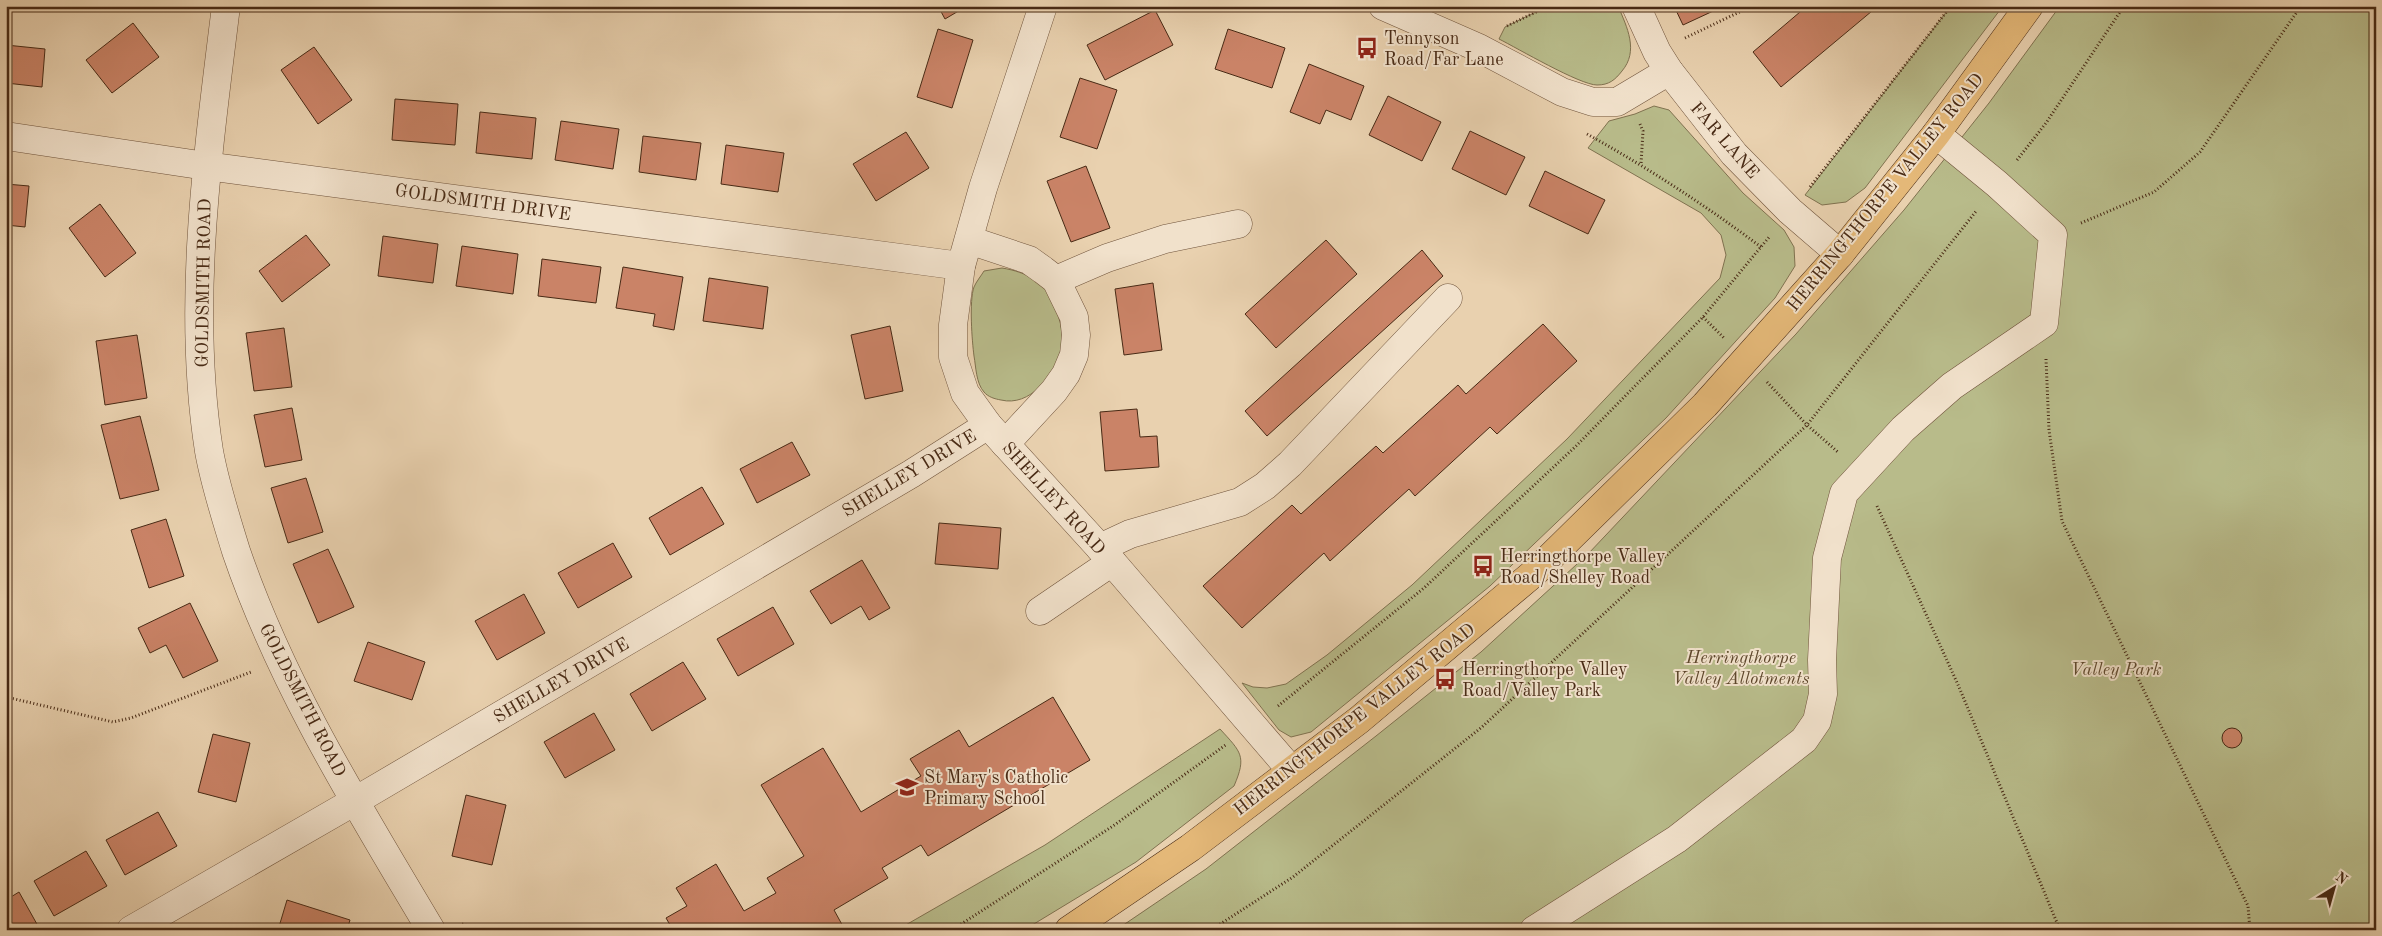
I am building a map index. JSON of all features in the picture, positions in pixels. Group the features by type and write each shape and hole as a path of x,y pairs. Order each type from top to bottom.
{"main road":[{"name":"HERRINGTHORPE VALLEY ROAD","path":"1069,930 1190,848 1359,720 1535,572 1648,463 1747,360 1840,254 1936,134 2029,6"}],"street":[{"name":"GOLDSMITH ROAD","path":"226,6 206,166 200,284 199,346 210,453 226,520 248,584 279,661 318,737 431,930"},
{"name":"SHELLEY ROAD","path":"1043,6 983,188 961,266 953,324 954,357 965,393 996,435 1106,555 1252,727 1291,770"},
{"path":"1384,6 1479,48 1562,92 1593,102 1617,102 1663,62"},
{"name":"FAR LANE","path":"1636,6 1663,62 1734,154 1790,211 1840,254"},
{"path":"1534,930 1677,839 1804,740 1817,720 1823,694 1822,660 1827,558 1844,493 1903,429 1952,386 2044,323 2053,235 1997,184 1936,134"},
{"name":"GOLDSMITH DRIVE","path":"6,136 206,166 961,266"},
{"path":"969,240 1029,260 1056,280 1107,258 1165,239 1238,224"},
{"name":"SHELLEY DRIVE","path":"131,930 355,801 902,479 996,435 1054,391 1066,374 1074,355 1076,335 1074,318 1056,280"},
{"path":"1040,611 1130,534 1240,502 1264,486 1290,464 1448,298"}],"path":[{"path":"1663,62 1752,6"},
{"path":"952,930 1113,826 1252,727 1424,588 1575,447 1703,317 1790,211 1951,6"},
{"path":"1211,930 1292,877 1482,726 1807,424 2046,123 2124,6"},
{"path":"2053,235 2154,192 2200,152 2301,6"},
{"path":"1562,92 1571,126 1641,164 1710,209 1761,247"},
{"path":"1703,317 1747,360 1807,424 1862,473 1959,687 2060,930"},
{"path":"2044,323 2050,430 2062,521 2248,906 2250,930"},
{"path":"6,697 113,722 132,718 279,661"}],"green space":[{"path":"1540,6 1618,6 1628,31 1631,47 1627,63 1619,74 1605,84 1589,83 1563,73 1499,39 1505,27 1536,12"},
{"path":"1951,6 2003,6 1865,188 1846,202 1822,205 1805,195"},
{"name":"Valley Park","path":"2060,6 2376,6 2376,930 1116,930 1206,869 1376,736 1481,652 1588,554 1796,334 1904,210 1989,103"},
{"path":"1654,106 1669,110 1743,193 1784,230 1794,247 1795,266 1775,298 1666,418 1490,586 1311,732 1291,737 1279,730 1242,683 1253,687 1267,688 1286,684 1327,655 1412,585 1567,439 1720,278 1726,255 1721,235 1701,213 1588,148 1609,121 1635,114"},
{"path":"1002,268 1028,276 1048,292 1059,318 1062,334 1062,345 1058,360 1047,379 1031,394 1022,399 1012,401 992,398 981,388 972,341 971,311 974,287 984,271"},
{"path":"1220,729 1233,743 1240,755 1240,768 1234,786 1136,862 1024,930 897,930 1045,845"}],"building":[{"path":"938,6 967,6 945,19"},
{"path":"1674,6 1724,6 1683,25"},
{"path":"1807,6 1878,6 1781,87 1753,52"},
{"path":"1155,10 1173,45 1105,80 1087,45"},
{"path":"133,23 159,57 112,93 86,60"},
{"path":"938,29 973,40 952,108 917,97"},
{"path":"1228,29 1285,48 1272,88 1215,69"},
{"path":"6,45 45,49 42,87 6,83"},
{"path":"314,47 352,100 318,124 281,70"},
{"path":"1309,64 1364,86 1351,120 1326,110 1320,124 1290,112"},
{"path":"1080,78 1117,90 1097,149 1060,137"},
{"path":"1388,96 1441,122 1422,161 1369,135"},
{"path":"395,99 458,104 455,145 392,140"},
{"path":"480,112 536,118 532,159 476,153"},
{"path":"561,121 619,129 613,169 555,160"},
{"path":"1470,131 1525,157 1506,195 1452,169"},
{"path":"906,132 929,168 876,201 853,164"},
{"path":"643,136 701,143 696,180 639,172"},
{"path":"726,145 784,153 778,192 721,184"},
{"path":"1086,166 1110,228 1071,242 1047,181"},
{"path":"1545,171 1605,200 1588,234 1529,206"},
{"path":"6,184 29,186 25,227 6,225"},
{"path":"100,204 136,253 105,277 69,228"},
{"path":"306,235 330,265 282,302 259,271"},
{"path":"383,236 438,244 433,283 378,276"},
{"path":"1326,240 1357,274 1276,348 1245,314"},
{"path":"462,246 518,254 513,294 456,286"},
{"path":"1422,250 1443,276 1267,436 1245,411"},
{"path":"542,259 601,267 596,303 538,296"},
{"path":"623,267 683,277 674,330 653,326 655,314 616,308"},
{"path":"709,278 768,287 763,329 703,321"},
{"path":"1153,283 1162,350 1124,355 1115,289"},
{"path":"1543,324 1577,361 1497,434 1490,427 1415,496 1409,489 1330,561 1324,553 1242,628 1203,586 1292,505 1301,514 1376,446 1383,453 1458,385 1466,394"},
{"path":"890,326 903,391 865,399 851,335"},
{"path":"284,328 292,387 254,391 246,333"},
{"path":"137,335 147,398 105,405 96,341"},
{"path":"292,408 302,460 265,467 254,415"},
{"path":"1137,409 1140,437 1157,436 1159,467 1105,471 1100,412"},
{"path":"140,416 159,490 120,499 101,425"},
{"path":"792,442 810,475 757,503 740,469"},
{"path":"306,478 323,532 288,543 271,488"},
{"path":"702,487 724,524 670,555 649,518"},
{"path":"166,519 184,576 149,588 131,530"},
{"path":"939,523 1001,528 998,569 935,564"},
{"path":"613,543 632,577 578,608 558,573"},
{"path":"328,549 354,607 318,623 293,564"},
{"path":"862,560 890,608 869,620 861,606 831,624 810,591"},
{"path":"524,594 545,633 497,660 475,621"},
{"path":"190,603 218,661 183,678 166,645 150,653 138,628"},
{"path":"773,607 794,644 738,676 717,639"},
{"path":"368,642 425,662 412,700 354,681"},
{"path":"683,662 706,699 652,731 630,694"},
{"path":"1053,697 1090,760 928,856 921,845 882,868 888,878 834,910 845,930 673,930 666,918 687,906 676,888 716,864 744,911 776,893 767,878 804,856 761,785 823,748 861,812 921,776 910,759 959,730 969,747"},
{"path":"594,713 615,750 565,778 544,742"},
{"path":"2232,728 2239,731 2242,738 2239,745 2232,748 2225,745 2222,738 2225,731"},
{"path":"213,734 250,743 236,802 198,792"},
{"path":"466,795 506,805 492,865 452,856"},
{"path":"158,812 177,846 125,875 106,840"},
{"path":"86,851 107,886 54,916 34,881"},
{"path":"19,892 38,926 31,930 6,930 6,900"},
{"path":"287,900 350,920 347,930 278,930"}],"place":[{"name":"Tennyson Road/Far Lane","path":"1367,48"},
{"name":"Herringthorpe Valley Road/Shelley Road","path":"1483,566"},
{"name":"Herringthorpe Valley Road/Valley Park","path":"1445,679"},
{"name":"St Mary's Catholic Primary School","path":"907,787"}],"park label":[{"name":"Herringthorpe Valley Allotments","path":"1741,668"}]}
